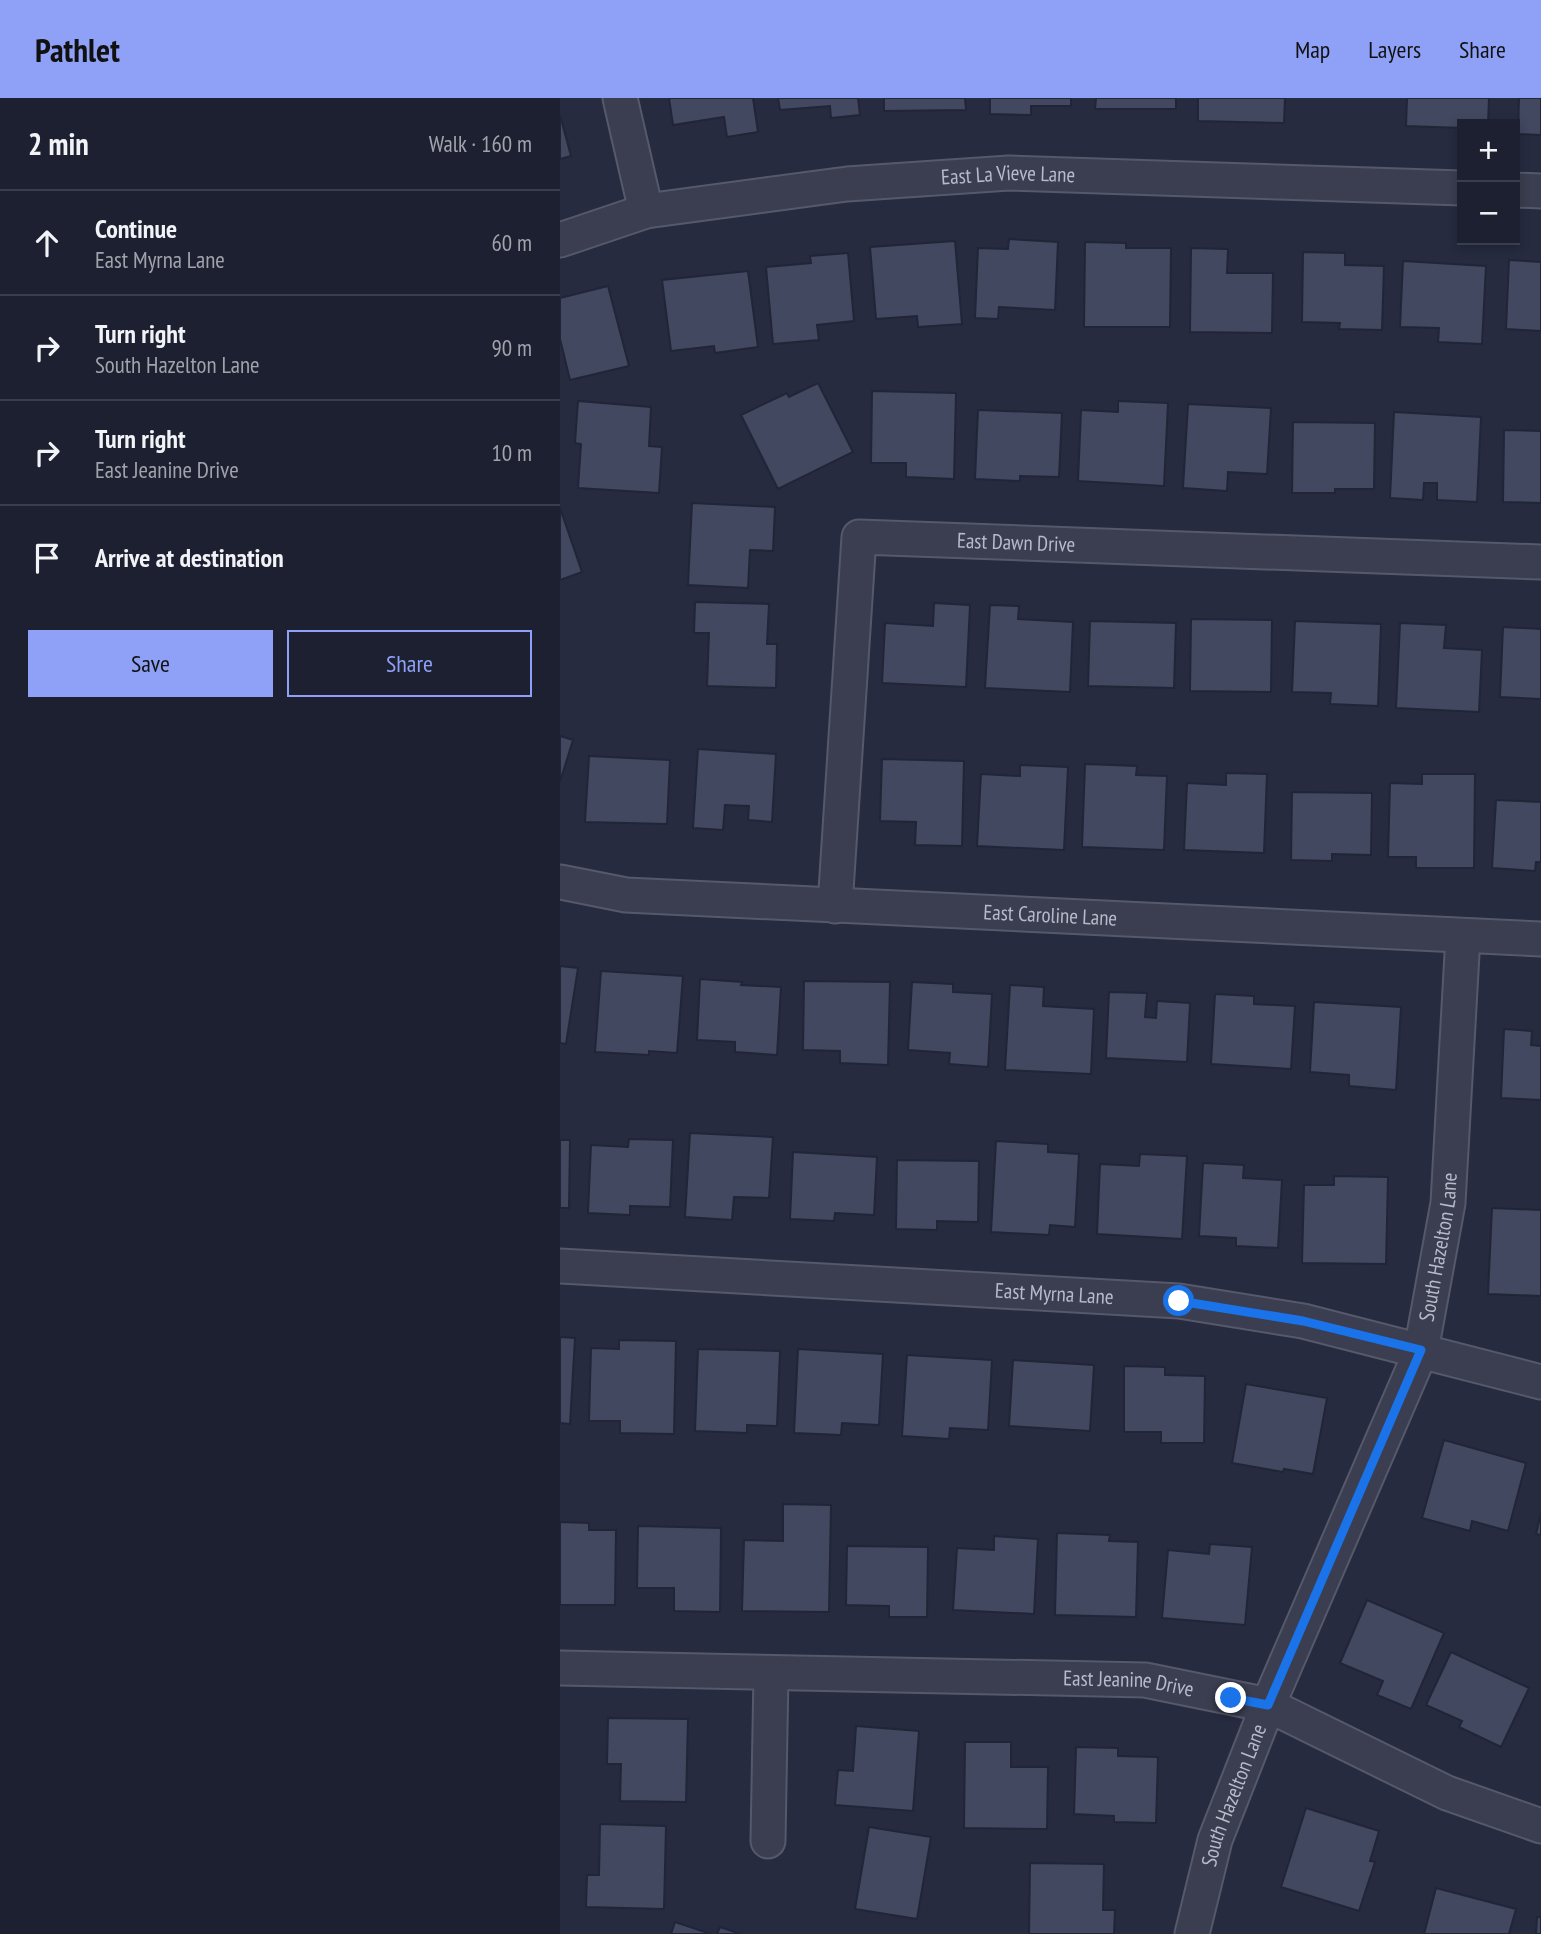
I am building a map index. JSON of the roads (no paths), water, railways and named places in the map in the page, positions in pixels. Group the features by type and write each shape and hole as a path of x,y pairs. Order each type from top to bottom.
{"street":[{"path":"620,98 646,211"},
{"name":"East La Vieve Lane","path":"560,240 646,211 847,184 1009,173 1457,188"},
{"path":"1520,190 1541,191"},
{"name":"East Dawn Drive","path":"835,906 859,537 1541,562"},
{"name":"East Caroline Lane","path":"560,882 626,895 1541,939"},
{"name":"South Hazelton Lane","path":"1192,1934 1215,1840 1268,1705 1421,1350 1448,1203 1463,936"},
{"name":"East Myrna Lane","path":"560,1266 1179,1301 1303,1321 1541,1382"},
{"name":"East Jeanine Drive","path":"560,1668 1145,1680 1268,1705 1447,1793 1541,1826"},
{"path":"768,1841 771,1674"}]}
